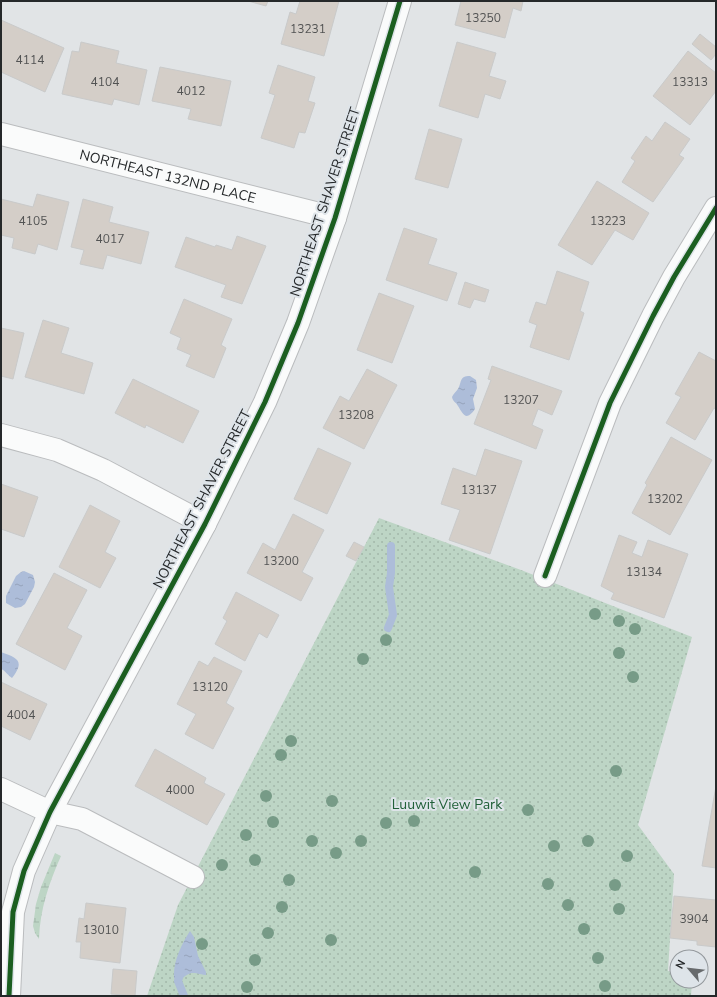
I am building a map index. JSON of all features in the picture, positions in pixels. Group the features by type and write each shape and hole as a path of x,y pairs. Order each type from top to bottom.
{"street":[{"name":"NORTHEAST SHAVER STREET","path":"9,996 13,912 24,871 50,812 205,524 265,402 298,323 336,218 400,1"},
{"name":"NORTHEAST 132ND PLACE","path":"1,134 336,218"},
{"path":"545,576 610,403 652,316 716,208"},
{"path":"1,435 57,450 103,470 205,524"},
{"path":"1,789 50,812 82,819 193,877"}],"green space":[{"name":"Luuwit View Park","path":"379,518 521,570 692,637 638,825 674,874 668,971 669,989 691,989 691,996 147,996 178,905"},
{"path":"55,853 61,856 43,907 39,939 33,926 36,904 41,887"}],"water":[{"path":"470,376 476,380 477,388 473,399 475,409 467,416 463,414 452,397 458,389 462,378"},
{"path":"24,571 33,575 35,582 34,587 25,604 21,607 15,608 6,603 6,596 16,576"},
{"path":"1,652 12,656 18,661 18,668 12,678 1,669"},
{"path":"190,931 194,937 198,956 206,975 191,973 178,981 174,978 176,960"}],"building":[{"path":"248,1 268,1 266,6"},
{"path":"300,1 339,1 324,56 281,44 290,12 296,14"},
{"path":"461,1 523,1 521,11 513,8 505,38 455,25"},
{"path":"1,20 64,48 45,92 1,72"},
{"path":"700,34 716,47 716,54 711,60 692,44"},
{"path":"81,42 119,51 116,63 147,70 139,105 114,99 112,105 62,94 72,51 79,52"},
{"path":"457,42 496,53 489,76 506,81 500,99 485,94 478,118 439,106"},
{"path":"688,51 716,73 716,91 690,125 653,96"},
{"path":"278,65 315,77 308,101 315,103 305,133 299,132 294,148 261,138 275,95 269,93"},
{"path":"160,67 231,81 221,126 188,119 191,109 152,101"},
{"path":"665,122 690,139 679,155 684,158 653,202 622,182 635,161 631,158 646,136 652,141"},
{"path":"429,129 462,139 448,188 415,179"},
{"path":"597,181 649,213 633,240 615,230 592,265 558,245"},
{"path":"37,194 69,202 57,250 38,244 35,254 12,248 14,238 1,235 1,199 33,207"},
{"path":"83,199 113,207 109,222 149,232 141,264 107,255 103,269 80,264 84,250 71,247"},
{"path":"404,228 437,239 428,264 457,273 447,301 386,280"},
{"path":"237,236 266,246 242,304 221,297 226,285 175,267 186,237 215,247 216,245 232,250"},
{"path":"557,271 589,282 580,311 584,313 569,360 530,347 537,325 529,322 536,302 546,305"},
{"path":"465,282 489,290 485,302 474,299 470,308 458,304"},
{"path":"379,293 414,306 392,363 357,350"},
{"path":"184,299 232,319 221,345 226,348 214,378 186,366 191,355 177,349 181,338 170,333"},
{"path":"43,320 69,328 61,353 93,363 84,394 25,377"},
{"path":"1,328 24,333 13,379 1,376"},
{"path":"699,352 716,361 716,409 714,408 695,440 666,423 681,397 675,394"},
{"path":"492,366 562,391 552,415 538,409 532,425 543,430 536,449 474,424 491,380 488,379"},
{"path":"367,369 397,385 364,449 323,428 340,396 349,401"},
{"path":"133,379 199,411 183,443 146,425 145,428 115,413"},
{"path":"671,437 712,460 670,535 632,513 647,485 645,483"},
{"path":"318,448 351,463 327,514 294,499"},
{"path":"485,449 522,461 490,554 449,540 460,510 441,504 453,468 476,476"},
{"path":"1,484 38,497 24,537 1,529"},
{"path":"90,505 120,521 105,552 116,558 100,588 59,567"},
{"path":"293,514 324,530 302,572 313,578 301,601 247,573 263,543 275,550"},
{"path":"619,535 637,542 632,553 642,557 648,540 688,554 664,618 611,599 614,593 601,586"},
{"path":"354,542 364,547 356,561 346,556"},
{"path":"54,573 87,590 67,628 82,636 65,670 16,644"},
{"path":"236,592 279,615 267,638 259,633 245,661 215,644 227,621 223,618"},
{"path":"214,657 242,671 226,703 234,708 213,749 185,734 196,714 177,704 199,661 208,666"},
{"path":"1,682 47,704 30,740 1,726"},
{"path":"155,749 206,778 204,783 225,794 207,825 135,786"},
{"path":"716,786 716,868 702,866"},
{"path":"674,896 716,900 716,947 697,945 697,941 670,938"},
{"path":"86,903 126,908 120,963 80,958 81,942 76,942 79,918 84,919"},
{"path":"113,969 137,971 135,996 111,994"}],"waterway":[{"path":"388,628 393,615 389,587 391,573 391,546"},
{"path":"181,971 178,981 184,996"}],"cycle path":[{"path":"9,996 13,912 24,871 50,812 205,524 265,402 298,323 335,218 400,1"},
{"path":"545,576 610,403 674,277 716,208"}]}
